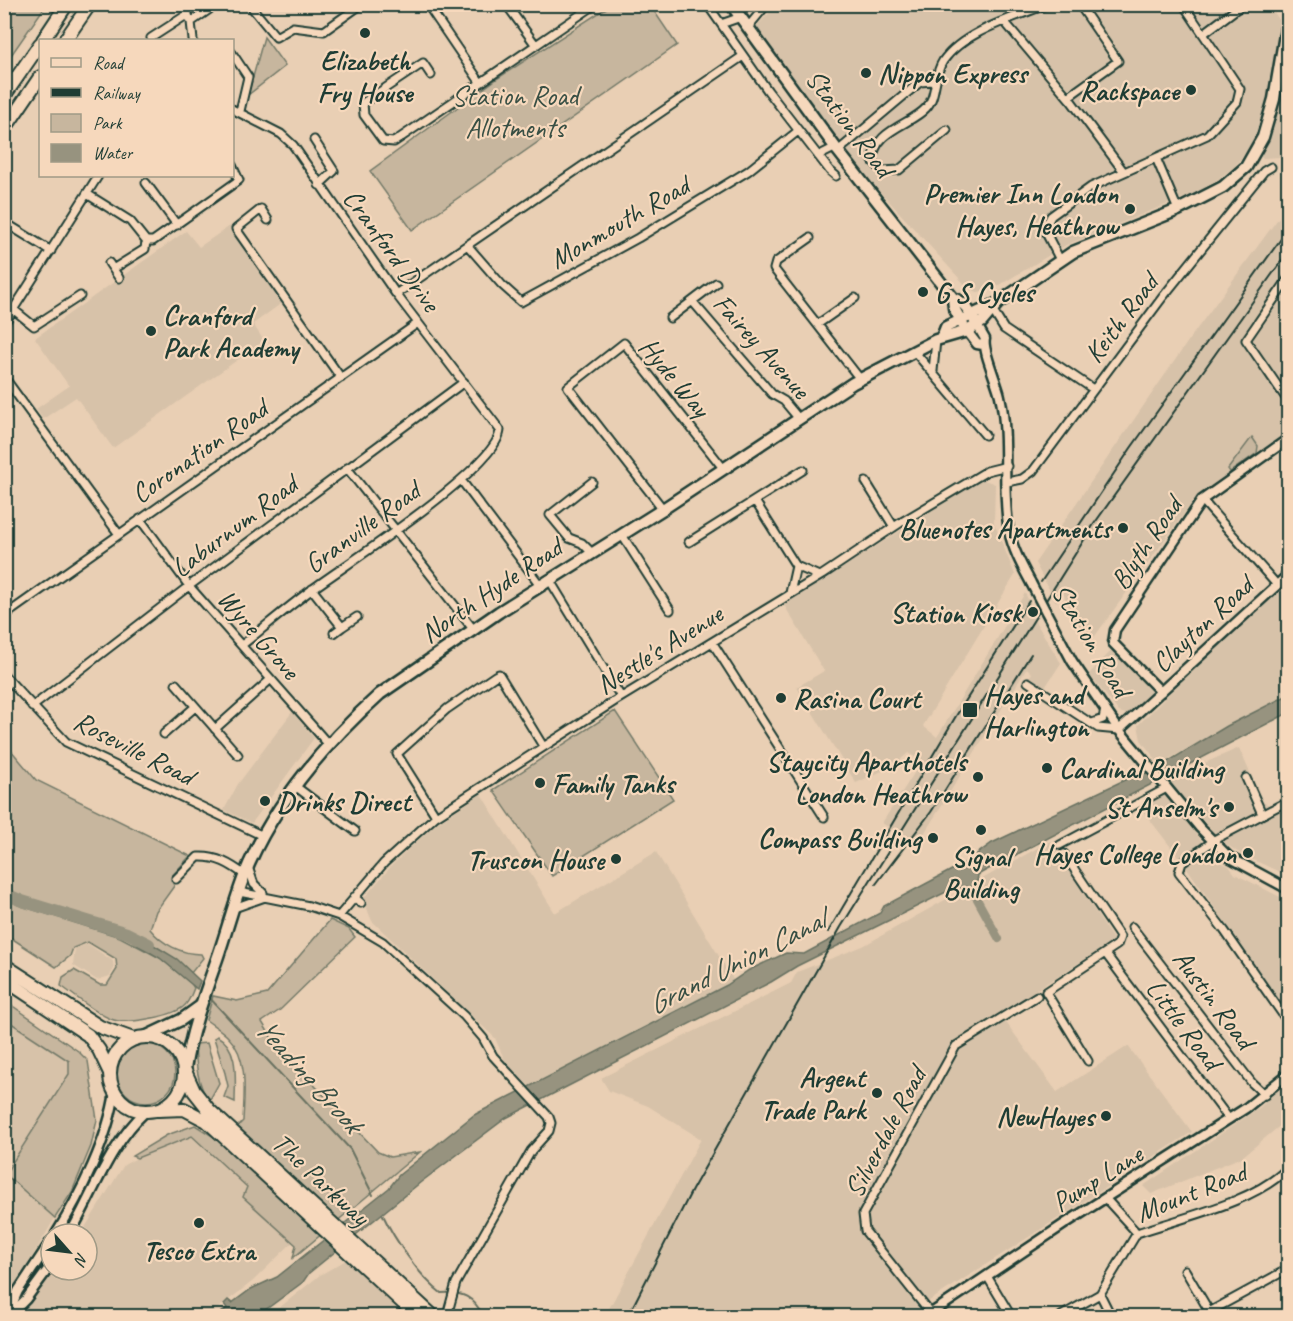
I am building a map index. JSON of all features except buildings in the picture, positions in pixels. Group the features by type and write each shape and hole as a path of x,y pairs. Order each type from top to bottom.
{"highway":[{"path":"44,39 67,4"},
{"path":"66,39 90,4"},
{"path":"4,96 39,46"},
{"path":"4,130 39,78"},
{"path":"4,965 100,1027 134,1039"},
{"path":"4,979 88,1035 99,1050 110,1073 114,1092 128,1106 152,1111 174,1100 181,1091 185,1070 178,1052 172,1046 165,1040 147,1036 134,1039 116,1052 110,1073"},
{"name":"The Parkway","path":"185,1070 201,1101 235,1138 417,1317"},
{"name":"The Parkway","path":"152,1111 193,1111 235,1138 433,1317"}],"main road":[{"name":"Station Road","path":"731,4 837,149 953,298 959,320 972,328"},
{"name":"North Hyde Road","path":"185,1070 191,1030 239,892 263,836 295,786 329,745 380,694 544,582 663,509 860,380 939,338 972,328 993,307 1060,260 1178,210 1223,187 1252,159 1271,112 1288,30 1288,17"},
{"name":"Station Road","path":"953,298 960,300 970,314 972,328"},
{"name":"North Hyde Road","path":"939,338 944,328 970,314 993,307"},
{"path":"147,1036 181,1020 204,997"}],"street":[{"path":"183,4 189,18 193,39"},
{"path":"151,38 217,4"},
{"path":"253,9 276,38 293,27 324,31 362,4"},
{"path":"427,4 480,82"},
{"path":"506,4 536,44"},
{"path":"431,75 423,63 363,103 364,115 383,141 394,142 596,4"},
{"path":"707,4 798,130 836,176"},
{"path":"748,27 767,4"},
{"path":"947,130 899,170 883,171 873,161 876,145 903,121 924,111 931,103 933,81 943,60 977,33 1048,4"},
{"path":"1068,97 1118,61 1079,4"},
{"path":"1060,260 1046,237 1044,229 1048,219 1086,190 1207,135 1237,102 1240,89 1183,4"},
{"path":"1203,34 1244,4"},
{"path":"721,24 741,17"},
{"path":"1004,21 1068,97 1124,172"},
{"path":"234,56 248,77 236,110"},
{"path":"396,294 743,56"},
{"path":"818,156 837,149 920,82 933,81"},
{"name":"Cranford Drive","path":"236,110 281,134 293,145 396,294 498,426 500,436"},
{"name":"Monmouth Road","path":"468,246 502,285 521,302 638,238 738,177 798,130"},
{"path":"314,140 334,171 319,185"},
{"path":"1156,158 1178,210"},
{"name":"Keith Road","path":"1007,482 1022,479 1033,471 1093,389 1265,168"},
{"path":"146,241 153,241 239,180 234,169"},
{"path":"4,324 97,177"},
{"path":"146,183 177,225"},
{"path":"87,194 130,220 146,241 145,249 111,266 119,278"},
{"path":"268,219 261,209 236,229 340,378"},
{"path":"4,222 51,251"},
{"path":"810,238 773,265 860,380"},
{"path":"1288,279 1246,340 1288,401"},
{"name":"Fairey Avenue","path":"670,318 716,283"},
{"path":"14,310 34,326 80,296"},
{"path":"818,324 855,298"},
{"name":"Fairey Avenue","path":"693,302 772,394 784,401 799,419"},
{"path":"993,307 1004,329 1093,389"},
{"name":"Coronation Road","path":"4,616 118,533 418,323"},
{"name":"Station Road","path":"972,328 977,344 983,345 994,372 1005,417 1007,511 1013,545 1069,656 1119,730 1212,841 1236,861 1288,888"},
{"path":"933,371 939,338"},
{"name":"Hyde Way","path":"663,509 568,387 624,343 723,468"},
{"path":"914,351 985,435"},
{"path":"4,377 118,533"},
{"name":"Laburnum Road","path":"32,707 189,586 464,382"},
{"name":"Granville Road","path":"242,645 312,589 461,480 499,441 500,436"},
{"name":"Blyth Road","path":"1161,692 1118,650 1112,637 1202,500 1288,439"},
{"name":"Nestle's Avenue","path":"339,916 384,863 436,816 543,746 819,576 894,527 987,471 1007,466"},
{"path":"347,468 473,629"},
{"path":"688,542 803,470"},
{"path":"461,480 544,582 621,697"},
{"path":"591,552 582,543 569,538 550,515 592,482"},
{"path":"866,483 894,527"},
{"path":"1202,500 1277,585"},
{"path":"755,501 796,566 819,576"},
{"name":"Wyre Grove","path":"140,519 189,586 329,745"},
{"path":"622,535 670,610"},
{"path":"790,593 796,566"},
{"name":"Clayton Road","path":"1119,730 1288,575"},
{"path":"312,589 342,627"},
{"path":"334,633 357,617"},
{"path":"712,642 824,817"},
{"path":"436,816 397,754 447,709 495,676 499,674 543,746"},
{"name":"Roseville Road","path":"4,675 66,742 263,836"},
{"path":"215,729 271,679"},
{"path":"1028,682 1105,730 1119,730"},
{"path":"176,684 238,755"},
{"path":"164,734 195,707"},
{"path":"1092,723 1103,719 1105,709"},
{"path":"1246,777 1262,814"},
{"path":"1060,844 1165,785"},
{"path":"295,786 355,831"},
{"path":"1288,794 1288,800 1212,841 1182,863 1179,872 1236,946 1288,1022"},
{"path":"1064,854 1119,934 1117,945 1046,991 1088,1061"},
{"path":"176,879 198,857 210,857 247,871 254,884 268,896"},
{"path":"239,892 268,896 339,916 383,942 464,1016 483,1038 493,1056 544,1110 552,1123 549,1131 531,1150 456,1283 454,1297 442,1317"},
{"path":"234,908 268,896"},
{"path":"354,897 361,903"},
{"name":"Austin Road","path":"1132,927 1252,1083 1265,1095"},
{"name":"Little Road","path":"1105,953 1229,1119"},
{"name":"Silverdale Road","path":"929,1315 865,1231 863,1214 956,1046 1038,996"},
{"name":"Pump Lane","path":"929,1315 1265,1095 1288,1074"},
{"path":"63,1222 103,1138 111,1115 114,1092"},
{"path":"76,1222 124,1134 152,1111"},
{"name":"Mount Road","path":"1100,1294 1137,1233 1220,1206 1274,1180 1288,1168"},
{"path":"1105,1198 1137,1233"},
{"path":"8,1317 18,1291 39,1259"},
{"path":"1185,1270 1211,1314 1288,1269"},
{"path":"987,1276 1011,1317"},
{"path":"8,1317 39,1281"},
{"path":"1061,1317 1100,1294 1111,1317"}],"shaded area":[{"path":"778,4 1269,5 1280,21 1288,25 1288,153 1281,157 1264,158 1247,151 1234,167 1205,189 1066,245 995,288 978,292 969,289 845,153 755,28"},
{"path":"1288,205 1288,434 1195,498 1087,647 1063,593 1056,602 1035,563 1191,337"},
{"name":"Cranford Park Academy","path":"230,226 286,300 253,324 264,341 113,448 76,397 43,419 36,409 69,386 35,338 186,231 199,247"},
{"path":"982,479 995,484 994,523 1015,575 923,726 937,737 1025,593 1031,606 1026,617 1033,618 1061,663 1044,689 1028,679 1032,673 1027,668 917,845 882,823 922,761 908,753 893,766 856,783 797,687 824,671 784,605"},
{"path":"1288,576 1288,695 1159,764 1141,740 1138,725"},
{"path":"1112,650 1152,693 1129,715 1119,712 1089,674"},
{"path":"292,712 314,738 252,823 224,810 238,784"},
{"path":"1239,748 1263,802 1288,815 1288,876 1241,854 1221,841 1168,779"},
{"path":"481,794 555,913 656,852 734,981 529,1086 505,1061 495,1038 372,921 363,899 394,863 436,824"},
{"path":"1164,795 1219,862 1229,866 1235,874 1288,901 1288,1013 1187,868 1140,807"},
{"path":"1050,841 1114,941 999,1013 1057,1092 1128,1046 1192,1132 906,1316 605,1316 701,1139 648,1106 609,1091 601,1078 791,983 797,972 863,946"},
{"path":"88,944 113,961 114,969 110,976 97,980 73,965 75,948"},
{"path":"5,1019 69,1061 69,1074 5,1174"},
{"path":"1288,1081 1288,1119 1242,1157 1151,1194 1143,1186 1258,1109"},
{"path":"191,1136 299,1236 253,1281 208,1316 20,1316 46,1282 99,1282 99,1222 88,1222 124,1165 162,1144"},
{"path":"5,1174 55,1218 53,1222 39,1222 39,1245 5,1302"},
{"path":"348,1259 412,1316 269,1316 320,1275"}],"green space":[{"path":"4,5 46,5 5,64"},
{"name":"Station Road Allotments","path":"611,5 650,5 677,45 412,230 370,171 498,78"},
{"path":"264,37 285,66 248,95"},
{"path":"1252,437 1258,446 1257,453 1230,472 1228,469"},
{"path":"615,711 673,799 552,876 493,790"},
{"path":"5,743 36,780 190,856 171,877 174,886 156,911 150,929 172,947 201,954 203,958 191,973 160,949 128,932 29,901 5,889"},
{"path":"5,897 18,905 120,937 160,958 191,983 194,988 188,1001 177,1011 137,1020 118,1021 98,1012 61,986 63,977 74,970 100,985 107,985 117,969 116,959 88,942 73,948 70,956 56,967 5,934"},
{"path":"330,920 349,929 355,937 280,1010 262,1022 276,1045 378,1152 390,1157 420,1152 293,1258 296,1245 243,1197 247,1187 192,1136 137,1158 132,1156 167,1135 195,1125 222,1142 243,1121 244,1077 240,1056 227,1035 206,1020 213,996 237,1001 267,994"},
{"path":"4,1000 78,1051 88,1061 97,1120 91,1146 72,1192 55,1218 5,1174 69,1074 69,1061 5,1019"},
{"path":"217,1036 230,1048 233,1056 235,1102 224,1097 228,1086 214,1038"},
{"path":"207,1043 219,1083 209,1101 200,1081 195,1044"},
{"path":"146,1044 157,1046 170,1057 175,1073 173,1084 162,1097 146,1102 135,1100 122,1089 117,1073 119,1062 130,1049"}],"water":[{"path":"1288,695 1288,713 983,872 978,875 977,883 965,890 956,887 797,966 771,982 506,1118 421,1182 309,1273 303,1282 257,1316 217,1316 227,1308 224,1304 228,1300 232,1303 251,1289 277,1277 389,1188 399,1175 474,1115 727,985 749,970 786,953 804,954 880,913 884,906 963,864 992,843 1137,774 1149,773 1227,726"},
{"path":"137,935 177,959 200,981 197,989 160,958 134,943"}],"waterway":[{"path":"966,879 999,939"},
{"path":"4,893 22,901 127,933 149,944"},
{"name":"Yeading Brook","path":"207,995 350,1149 373,1195"},
{"name":"Yeading Brook","path":"383,1215 408,1257 433,1286 441,1293 461,1294 476,1304 483,1316"}],"railway":[{"path":"1041,582 1131,448 1288,229"},
{"path":"628,1316 692,1190 841,927 1094,524 1288,252"},
{"path":"828,932 956,716 1029,601"},
{"path":"876,884 931,812 1031,654"}],"place":[{"name":"Elizabeth Fry House","path":"365,33"},
{"name":"Nippon Express","path":"866,73"},
{"name":"Rackspace","path":"1191,90"},
{"name":"Premier Inn London Hayes, Heathrow","path":"1130,209"},
{"name":"G S Cycles","path":"923,292"},
{"name":"Cranford Park Academy","path":"151,331"},
{"name":"Bluenotes Apartments","path":"1123,528"},
{"name":"Station Kiosk","path":"1033,612"},
{"name":"Rasina Court","path":"781,698"},
{"name":"Hayes and Harlington","path":"970,710"},
{"name":"Cardinal Building","path":"1047,768"},
{"name":"Staycity Aparthotels London Heathrow","path":"978,777"},
{"name":"Family Tanks","path":"540,783"},
{"name":"Drinks Direct","path":"265,801"},
{"name":"St Anselm's","path":"1229,807"},
{"name":"Signal Building","path":"981,830"},
{"name":"Compass Building","path":"933,838"},
{"name":"Hayes College London","path":"1248,853"},
{"name":"Truscon House","path":"616,859"},
{"name":"Argent Trade Park","path":"877,1093"},
{"name":"NewHayes","path":"1106,1116"},
{"name":"Tesco Extra","path":"199,1223"}],"water label":[{"name":"Grand Union Canal","path":"736,962"}]}
